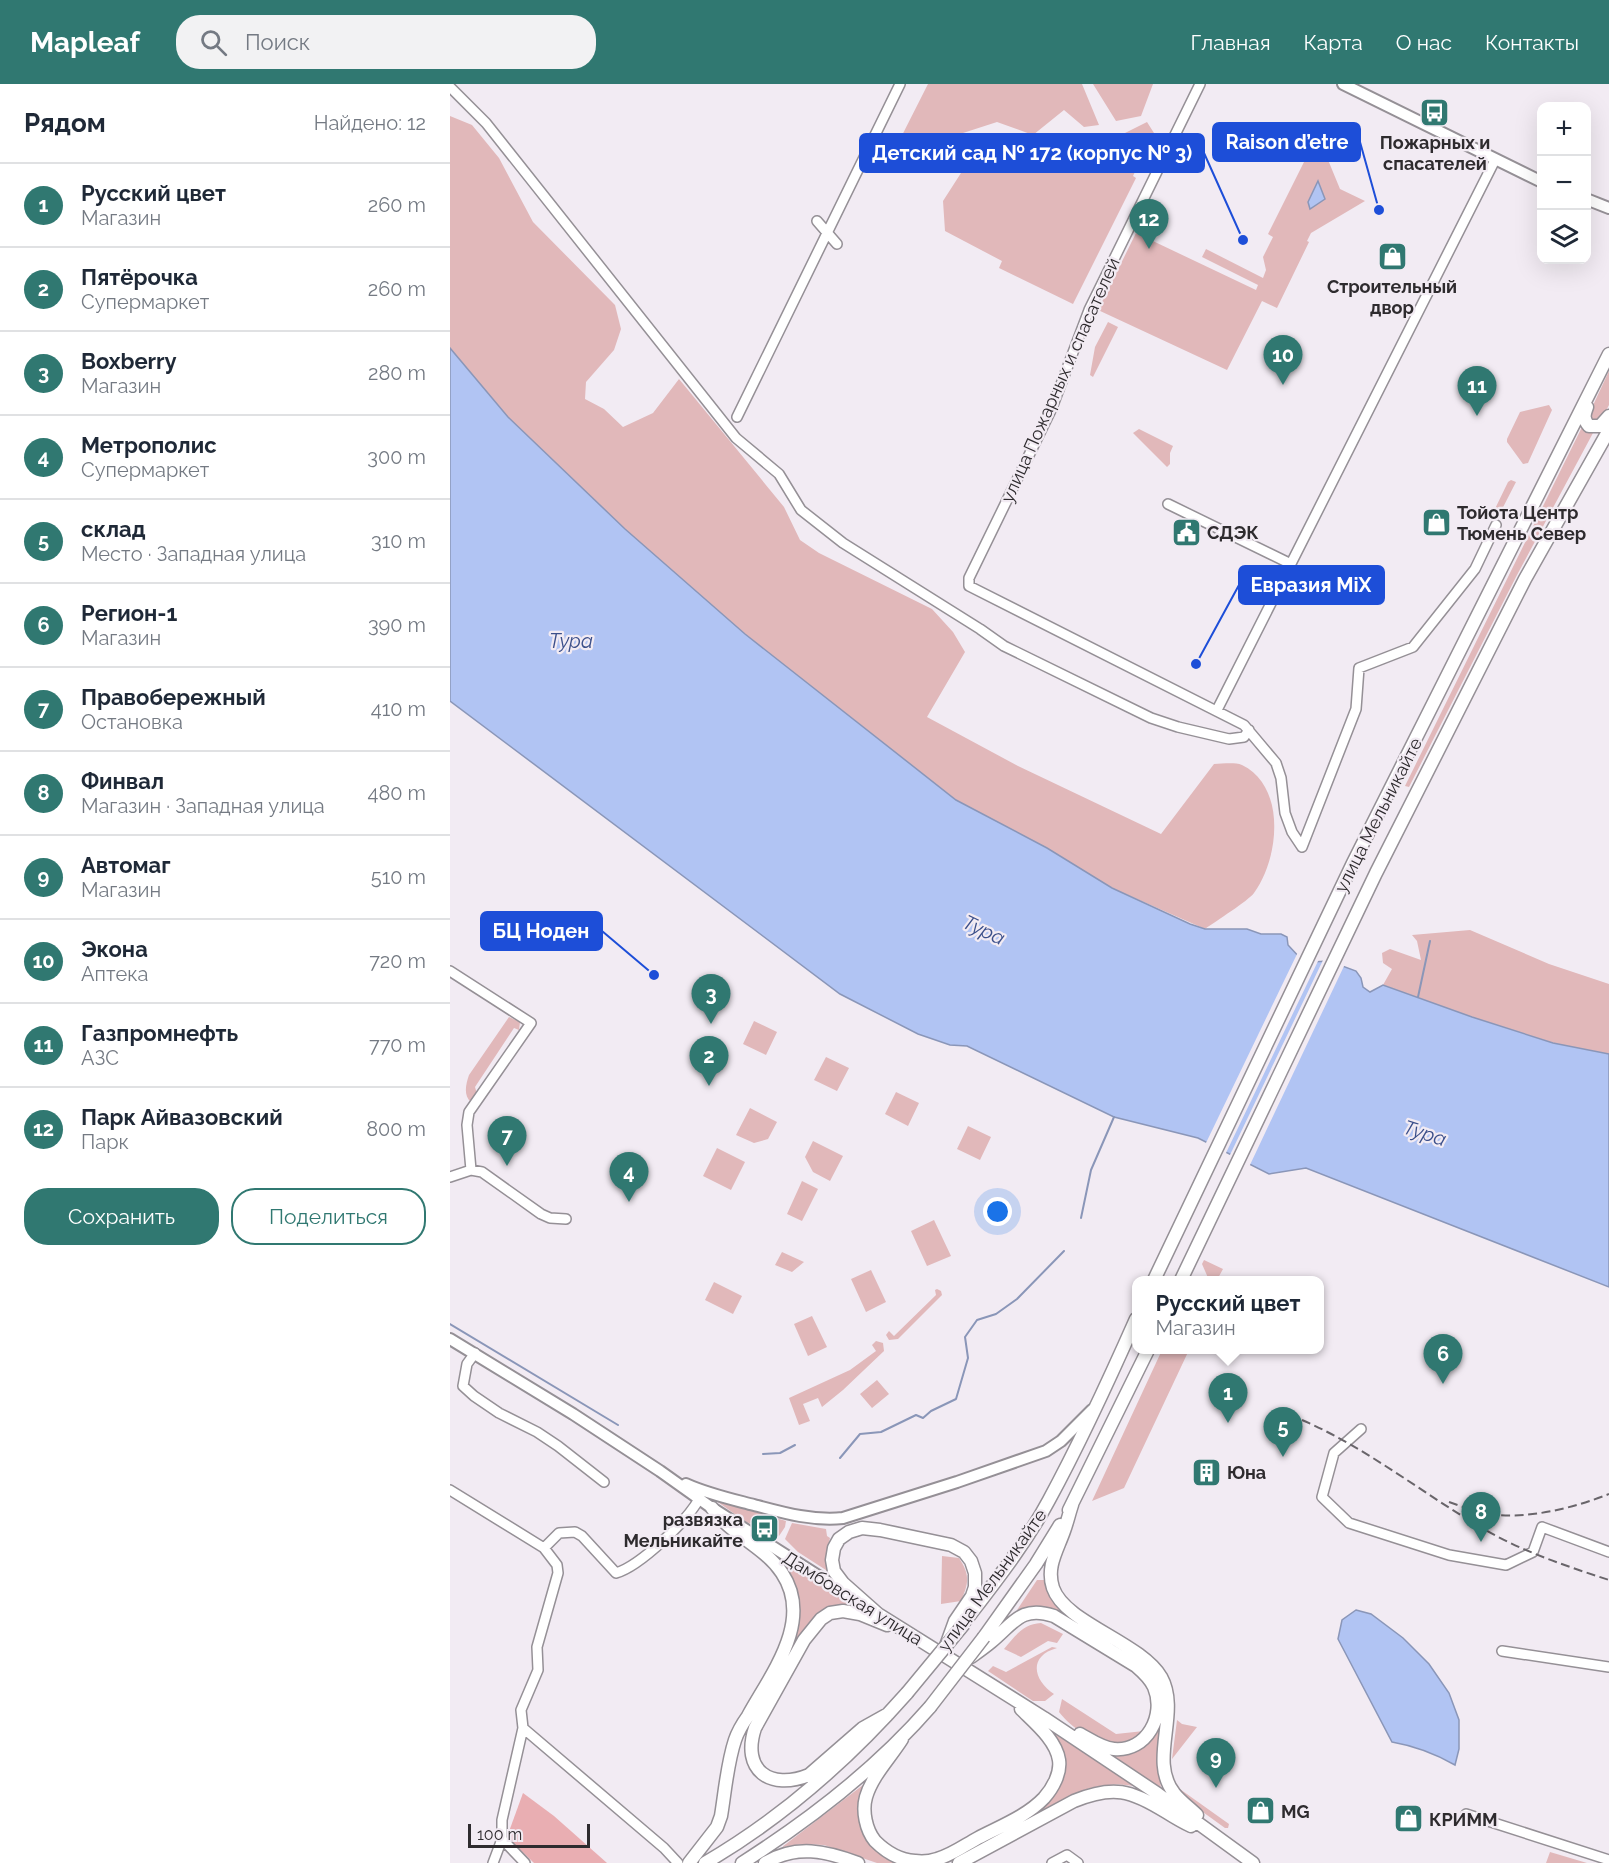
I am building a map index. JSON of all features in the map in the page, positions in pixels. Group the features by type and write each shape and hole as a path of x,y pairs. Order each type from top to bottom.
{"main road":[{"path":"1607,359 1600,384 1584,416 1585,421 1594,427 1600,426 1609,416"},
{"name":"улица Мельникайте","path":"1156,1276 1353,863 1607,359"},
{"name":"улица Мельникайте","path":"1183,1276 1376,873 1525,579 1609,430"},
{"name":"улица Мельникайте","path":"705,1863 764,1825 823,1778 888,1714 945,1647 959,1623 1012,1559 1048,1502 1097,1406 1132,1330"},
{"name":"улица Мельникайте","path":"742,1863 813,1814 902,1739 968,1659 988,1640 1072,1505 1146,1354"},
{"path":"1072,1505 1065,1530 1053,1556 1051,1575 1054,1589 1060,1601 1080,1617 1150,1663 1160,1676 1166,1687 1168,1701 1164,1754 1168,1783 1173,1793 1199,1816 1214,1835"},
{"path":"689,1863 717,1827 735,1740 784,1652 793,1623 794,1610 787,1583 774,1563 725,1524 712,1508"},
{"path":"878,1614 843,1583 834,1571 832,1560 834,1548 839,1539 849,1532 862,1528 951,1545 964,1552 971,1561 975,1573 975,1587 959,1623"},
{"path":"888,1714 863,1728 809,1775 799,1779 787,1782 774,1780 760,1771 751,1757 750,1743 755,1728 804,1640 821,1619 830,1613 843,1611 860,1614 902,1629"},
{"path":"988,1640 1020,1616 1043,1612 1054,1616 1136,1666 1153,1686 1157,1699 1154,1726 1146,1737 1127,1748 1110,1748 1076,1732 1056,1726"},
{"name":"Дамбовская улица","path":"878,1614 1056,1726 1158,1794 1253,1863"},
{"path":"902,1739 871,1785 864,1810 867,1822 872,1836 882,1849 897,1858 914,1862 937,1859 1028,1812 1046,1796 1054,1785 1059,1761 1055,1749 1045,1733 1010,1698"},
{"path":"959,1863 1074,1801 1091,1794 1112,1790 1127,1792 1143,1798 1186,1824 1214,1835"},
{"path":"765,1863 787,1853 809,1850 832,1853 858,1863"}],"street":[{"path":"737,417 900,84"},
{"name":"улица Пожарных и спасателей","path":"1200,84 1089,310 1052,408 969,578 969,586 1217,710"},
{"path":"1343,84 1537,180"},
{"path":"450,87 486,123 736,438 779,474 801,510 843,543 1019,655 1065,675 1131,709 1178,727 1229,739 1244,737 1249,730"},
{"path":"1495,160 1217,710 1238,721 1249,730 1276,763 1281,778 1285,813 1292,832 1302,847 1356,709 1359,668 1413,647 1475,569 1496,525"},
{"path":"1591,201 1609,208"},
{"path":"818,221 837,243"},
{"path":"1168,504 1290,564"},
{"path":"450,971 531,1023 468,1112 471,1170"},
{"path":"450,1177 471,1170 482,1172 541,1214 550,1218 566,1219"},
{"name":"Дамбовская улица","path":"450,1339 669,1476 712,1508 878,1614"},
{"path":"475,1353 466,1364 463,1386 499,1413 537,1432 558,1446 604,1482"},
{"path":"669,1476 700,1490 798,1517 824,1520 858,1515 1046,1451 1061,1441 1097,1406"},
{"path":"1361,1429 1334,1453 1322,1497 1349,1523 1449,1555 1506,1565 1533,1552 1542,1527 1609,1552"},
{"path":"450,1490 544,1548 557,1564 558,1573 537,1647 538,1670 521,1710 523,1728 502,1820 502,1839 493,1863"},
{"path":"544,1548 559,1533 575,1532 582,1536 616,1573 635,1564 676,1527 699,1498"},
{"path":"1502,1651 1609,1667"},
{"path":"523,1728 664,1848 678,1863"},
{"path":"1466,1814 1609,1860"},
{"path":"502,1839 525,1863"},
{"path":"1052,1863 1066,1855 1078,1863"}],"shaded area":[{"path":"928,84 1082,84 1099,125 1084,127 1064,110 1033,135 997,122 963,133 949,169 929,173 909,161 887,165"},
{"path":"1093,84 1153,84 1141,116 1116,121"},
{"path":"450,116 472,125 499,158 533,222 615,305 621,329 614,350 586,382 585,399 604,409 623,427 653,413 679,379 784,507 800,540 819,553 932,609 953,632 965,652 927,717 1018,766 1161,834 1214,764 1239,764 1256,775 1266,790 1272,806 1274,824 1269,862 1263,879 1251,897 1205,929 1112,888 1047,848 956,800 745,634 625,529 508,417 450,348"},
{"path":"1147,122 1154,133 1133,176 1136,178 1073,304 999,268 1002,261 945,231 943,201 979,145 1006,139 1046,143 1052,153 1065,139 1097,135 1117,137"},
{"path":"1319,138 1340,189 1365,201 1311,233 1307,241 1309,242 1277,308 1262,301 1227,370 1098,310 1136,233 1256,290 1258,285 1202,257 1206,249 1263,278 1266,270 1263,257 1273,237 1268,234 1315,140"},
{"path":"1108,322 1118,327 1093,377 1090,375 1095,347"},
{"path":"1609,371 1609,405 1601,420 1593,420 1589,414"},
{"path":"1549,405 1552,410 1528,463 1523,464 1507,439 1520,412"},
{"path":"1582,427 1587,432 1593,433 1517,575 1409,787 1405,786"},
{"path":"1139,429 1173,446 1170,453 1170,464 1167,467 1133,433"},
{"path":"1511,480 1516,482 1497,519 1492,519 1508,482"},
{"path":"1470,930 1549,964 1609,984 1609,1054 1553,1043 1383,985 1392,969 1383,963 1382,953 1390,949 1421,960 1417,941 1412,935"},
{"path":"509,1017 520,1022 519,1030 514,1028 475,1087 477,1094 471,1102 466,1093 469,1075"},
{"path":"754,1021 777,1032 766,1055 743,1044"},
{"path":"826,1057 849,1068 837,1091 814,1080"},
{"path":"896,1092 919,1103 908,1126 885,1114"},
{"path":"750,1108 777,1122 768,1139 754,1143 736,1135"},
{"path":"968,1126 991,1137 980,1160 957,1149"},
{"path":"813,1141 843,1156 830,1181 813,1172 805,1157"},
{"path":"717,1148 745,1162 731,1190 703,1176"},
{"path":"802,1181 818,1189 802,1221 787,1214"},
{"path":"934,1220 951,1256 927,1266 911,1231"},
{"path":"782,1252 804,1262 792,1272 775,1265"},
{"path":"1204,1260 1223,1269 1219,1276 1207,1276 1202,1264"},
{"path":"871,1270 886,1302 866,1312 851,1279"},
{"path":"714,1282 742,1296 733,1314 705,1300"},
{"path":"937,1289 942,1295 898,1339 889,1340 886,1335 889,1331 894,1336 936,1295 935,1290"},
{"path":"812,1316 827,1347 808,1356 794,1324"},
{"path":"876,1341 883,1343 884,1351 822,1407 818,1398 803,1404 810,1421 799,1425 789,1398 850,1370 876,1351 872,1345"},
{"path":"1160,1354 1187,1354 1124,1488 1092,1501"},
{"path":"877,1380 889,1394 872,1408 860,1394"},
{"path":"715,1500 786,1521 785,1527 779,1536 763,1525 761,1527 746,1522"},
{"path":"792,1523 826,1529 827,1536 830,1538 826,1559 829,1572 798,1552 785,1539"},
{"path":"942,1556 959,1558 965,1569 967,1584 961,1601 941,1604"},
{"path":"783,1561 853,1606 837,1607 790,1657 787,1656 797,1630 799,1608 794,1586"},
{"path":"1037,1580 1045,1580 1051,1599 1068,1615 1067,1617 1042,1609 1017,1610"},
{"path":"1041,1623 1063,1634 1057,1643 1048,1641 1021,1657 1004,1649 1024,1628"},
{"path":"1052,1647 1057,1648 1041,1657 1037,1669 1042,1682 1054,1694 1045,1701 1033,1701 988,1671 993,1666 1006,1672"},
{"path":"1062,1699 1116,1734 1144,1731 1123,1742 1099,1740 1067,1721 1059,1712"},
{"path":"1177,1720 1182,1724 1197,1727 1172,1759"},
{"path":"1161,1723 1157,1759 1161,1788 1113,1756 1129,1753 1142,1747"},
{"path":"1052,1732 1135,1786 1120,1784 1094,1787 1070,1796 1034,1815 1046,1804 1058,1786 1060,1778"},
{"path":"863,1785 860,1810 863,1830 875,1848 896,1863 877,1863 824,1845 803,1844 782,1847"},
{"path":"1177,1787 1229,1824 1228,1828 1182,1797"},
{"path":"523,1793 554,1816 607,1863 534,1863 507,1837"},
{"path":"1550,1852 1587,1863 1546,1863"}],"water":[{"path":"1318,181 1325,199 1310,209 1308,202"},
{"name":"Тура","path":"450,348 508,417 625,529 745,634 956,800 1047,848 1112,888 1190,924 1205,929 1247,929 1261,934 1281,934 1287,937 1288,945 1302,960 1329,961 1356,971 1363,987 1370,992 1383,985 1553,1043 1609,1054 1609,1287 1306,1168 1269,1174 1198,1138 1114,1117 967,1046 950,1045 918,1034 840,994 450,701"},
{"path":"1356,1610 1371,1614 1403,1638 1429,1664 1449,1693 1459,1720 1459,1749 1455,1765 1424,1750 1392,1742 1338,1639 1342,1620"}],"pier":[{"path":"1298,952 1303,957 1319,959 1225,1155 1205,1145"},
{"path":"1324,958 1345,964 1249,1167 1229,1157"}],"waterway":[{"path":"1418,997 1430,941"},
{"path":"1081,1218 1091,1170 1114,1117"},
{"path":"840,1458 860,1434 881,1432 916,1415 923,1418 931,1411 956,1399 968,1358 965,1337 977,1320 996,1314 1017,1299 1064,1251"},
{"path":"450,1324 618,1425"},
{"path":"763,1454 780,1453 795,1445"}],"railway":[{"path":"1302,1420 1349,1444 1512,1544 1609,1580"},
{"path":"1449,1502 1480,1512 1515,1515 1548,1512 1609,1494"}],"place":[{"name":"Пожарных и спасателей","path":"1435,113"},
{"name":"Raison d’etre","path":"1379,210"},
{"name":"Детский сад № 172 (корпус № 3)","path":"1243,240"},
{"name":"Парк Айвазовский","path":"1149,249"},
{"name":"Строительный двор","path":"1392,257"},
{"name":"Экона","path":"1283,385"},
{"name":"Газпромнефть","path":"1477,416"},
{"name":"Тойота Центр Тюмень Север","path":"1436,522"},
{"name":"СДЭК","path":"1186,532"},
{"name":"Евразия MiX","path":"1196,664"},
{"name":"БЦ Ноден","path":"654,975"},
{"name":"Boxberry","path":"711,1024"},
{"name":"Пятёрочка","path":"709,1086"},
{"name":"Правобережный","path":"507,1166"},
{"name":"Метрополис","path":"629,1202"},
{"name":"Регион-1","path":"1443,1384"},
{"name":"Русский цвет","path":"1228,1423"},
{"name":"склад","path":"1283,1457"},
{"name":"Юна","path":"1206,1472"},
{"name":"развязка Мельникайте","path":"764,1529"},
{"name":"Финвал","path":"1481,1542"},
{"name":"Автомаг","path":"1216,1788"},
{"name":"MG","path":"1260,1811"},
{"name":"КРИММ","path":"1408,1819"}]}
